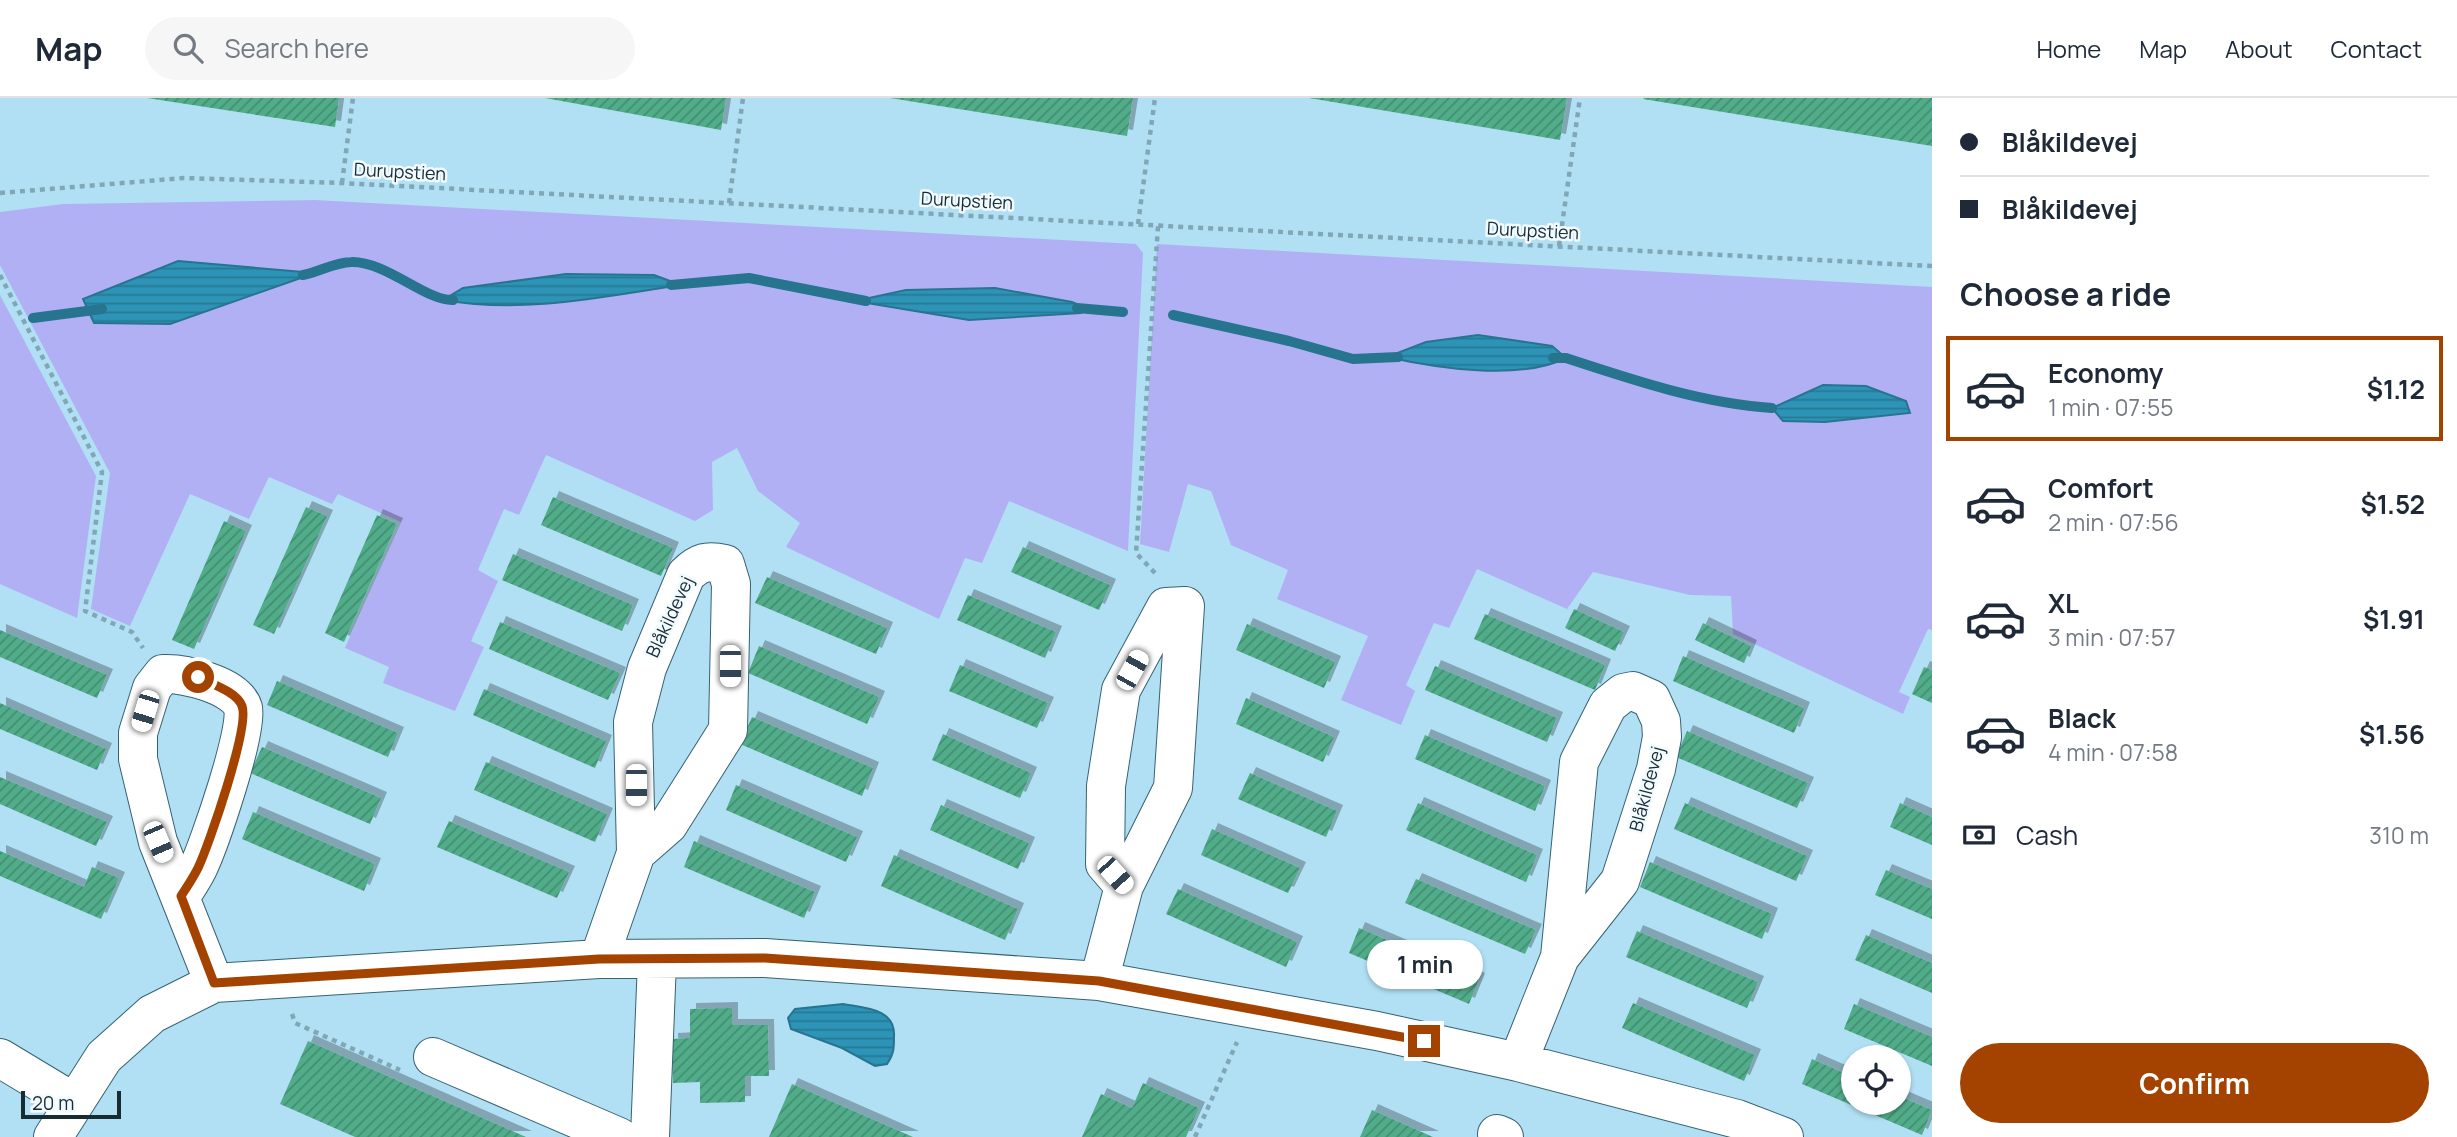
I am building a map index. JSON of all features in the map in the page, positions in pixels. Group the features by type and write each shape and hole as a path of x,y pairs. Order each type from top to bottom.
{"street":[{"name":"Blåkildevej","path":"599,959 636,853 633,722 647,668 686,575 709,560 726,564 731,584 728,730 668,825 636,853"},
{"path":"1099,981 1124,886 1173,788 1185,606 1166,607 1121,690 1106,786 1105,864 1124,886"},
{"path":"181,896 198,869 214,825 238,746 244,710 238,698 198,677 180,673 163,674 152,688 138,733 138,759 158,842 214,983"},
{"name":"Blåkildevej","path":"1518,1062 1560,957 1579,762 1608,705 1623,693 1633,691 1651,699 1661,720 1662,737 1656,769 1620,881 1560,957"},
{"path":"52,1137 104,1057 152,1014 214,983 599,959 657,961 765,958 1099,981 1377,1031 1518,1062 1733,1128 1784,1137"},
{"path":"650,1137 657,961"},
{"path":"433,1056 619,1137"},
{"path":"0,1058 73,1102"}],"path":[{"path":"342,183 353,98"},
{"path":"729,203 743,98"},
{"path":"1138,224 1155,98"},
{"path":"1559,246 1580,98"},
{"name":"Durupstien","path":"0,193 184,178 342,183 1932,266"},
{"path":"1157,226 1136,553 1185,606"},
{"path":"0,275 102,472 85,611 132,632 163,674"},
{"path":"278,977 295,1023 414,1077 433,1056"},
{"path":"1195,1137 1251,1010"}],"shaded area":[{"path":"315,200 1136,244 1143,253 1128,551 1009,501 982,563 965,558 939,619 786,547 800,523 758,491 737,448 712,462 713,510 695,521 546,455 519,515 504,509 478,570 498,581 471,641 484,647 455,711 383,683 389,667 345,648 401,522 338,494 332,504 269,477 249,519 190,494 130,626 91,609 110,473 0,265 0,212 63,204"},
{"path":"1157,244 1932,287 1932,630 1928,629 1899,692 1910,697 1903,714 1733,634 1731,596 1690,595 1593,572 1567,609 1477,569 1449,628 1434,623 1406,685 1415,691 1401,725 1341,700 1368,636 1277,599 1288,570 1231,545 1211,491 1188,484 1169,552 1140,544"},
{"path":"178,261 315,273 170,324 94,323 83,299"},
{"path":"566,274 654,275 681,285 533,305 473,304 443,300 463,288"},
{"path":"995,288 1072,302 1089,309 1081,313 969,320 855,301 906,290"},
{"path":"0,295 96,476 77,618 0,584"},
{"path":"1478,335 1552,346 1566,358 1547,365 1502,371 1453,368 1387,357 1426,342"},
{"path":"1823,385 1866,386 1906,401 1910,413 1825,422 1783,421 1772,408"},
{"path":"843,1004 877,1011 890,1020 894,1044 887,1064 875,1066 842,1048 791,1029 788,1018 795,1009"}],"building":[{"path":"147,98 339,98 335,127"},
{"path":"545,98 726,98 721,130"},
{"path":"890,98 1133,98 1127,136"},
{"path":"1309,98 1567,98 1560,140"},
{"path":"1932,98 1932,146 1643,99"},
{"path":"553,497 673,548 661,576 541,525"},
{"path":"306,507 327,516 274,634 253,625"},
{"path":"377,515 397,524 344,642 325,633"},
{"path":"224,521 246,531 194,649 172,640"},
{"path":"1023,547 1110,585 1099,610 1011,572"},
{"path":"513,554 633,605 622,631 502,580"},
{"path":"767,577 887,628 876,654 755,603"},
{"path":"968,595 1056,632 1045,658 957,620"},
{"path":"1574,609 1624,632 1615,651 1565,628"},
{"path":"1485,614 1605,665 1595,690 1474,639"},
{"path":"500,622 620,673 608,700 489,649"},
{"path":"1703,623 1751,646 1744,663 1695,640"},
{"path":"1247,624 1335,662 1324,688 1236,650"},
{"path":"0,630 107,675 97,698 0,657"},
{"path":"759,646 879,697 867,724 748,673"},
{"path":"1683,656 1804,708 1794,733 1673,681"},
{"path":"960,665 1048,703 1037,728 949,691"},
{"path":"1435,666 1557,718 1547,742 1425,690"},
{"path":"1924,667 1932,670 1932,703 1912,694"},
{"path":"277,681 398,733 388,757 267,705"},
{"path":"484,689 606,741 595,768 473,715"},
{"path":"1246,698 1334,737 1323,762 1236,724"},
{"path":"0,703 106,749 97,770 0,729"},
{"path":"752,717 873,768 862,796 740,744"},
{"path":"1687,731 1808,783 1797,808 1676,757"},
{"path":"943,734 1031,773 1020,798 932,760"},
{"path":"1425,735 1545,786 1535,811 1415,759"},
{"path":"262,747 381,798 370,824 250,773"},
{"path":"486,762 607,814 595,842 474,790"},
{"path":"1250,773 1337,811 1326,837 1238,799"},
{"path":"0,777 107,822 96,846 0,804"},
{"path":"736,785 857,837 846,862 726,810"},
{"path":"1418,803 1537,855 1526,882 1406,830"},
{"path":"1685,803 1807,856 1796,881 1674,829"},
{"path":"1900,803 1932,817 1932,845 1890,827"},
{"path":"941,805 1029,843 1018,869 930,830"},
{"path":"253,812 375,864 364,891 242,839"},
{"path":"449,821 569,872 557,898 437,847"},
{"path":"1212,829 1300,868 1288,893 1201,855"},
{"path":"694,841 815,892 804,918 684,867"},
{"path":"0,851 84,887 92,867 119,878 101,919 0,876"},
{"path":"894,855 1018,909 1005,940 881,886"},
{"path":"1650,862 1772,914 1762,939 1640,887"},
{"path":"1886,870 1932,889 1932,919 1875,895"},
{"path":"1416,879 1536,930 1525,954 1405,903"},
{"path":"1178,889 1297,942 1286,967 1166,914"},
{"path":"1359,928 1479,979 1469,1004 1349,953"},
{"path":"1637,931 1758,982 1747,1008 1626,957"},
{"path":"1866,935 1932,963 1932,993 1855,960"},
{"path":"1633,1003 1755,1055 1744,1081 1622,1028"},
{"path":"1854,1004 1932,1037 1932,1066 1911,1057 1911,1045 1882,1045 1844,1029"},
{"path":"732,1008 732,1025 768,1025 769,1076 745,1076 745,1102 700,1103 700,1082 673,1083 672,1039 690,1038 690,1009"},
{"path":"308,1041 526,1137 355,1137 280,1104"},
{"path":"1812,1059 1841,1072 1841,1101 1802,1084"},
{"path":"1143,1083 1199,1108 1186,1137 1082,1137 1101,1094 1132,1108"},
{"path":"792,1084 913,1137 769,1137"},
{"path":"1911,1101 1932,1110 1922,1135 1875,1115 1911,1115"},
{"path":"1372,1110 1433,1137 1360,1137"}],"waterway":[{"path":"303,275 345,262 364,263 442,299 453,300"},
{"path":"671,285 749,278 866,301"},
{"path":"1077,308 1123,312"},
{"path":"33,318 102,309"},
{"path":"1173,315 1289,341 1353,359 1398,357"},
{"path":"1553,358 1566,358 1693,396 1772,408"}],"route":[{"path":"198,677 238,698 244,710 238,746 214,825 198,869 181,896 195,939 214,983 599,959 657,961 765,958 1099,981 1424,1041"}]}
